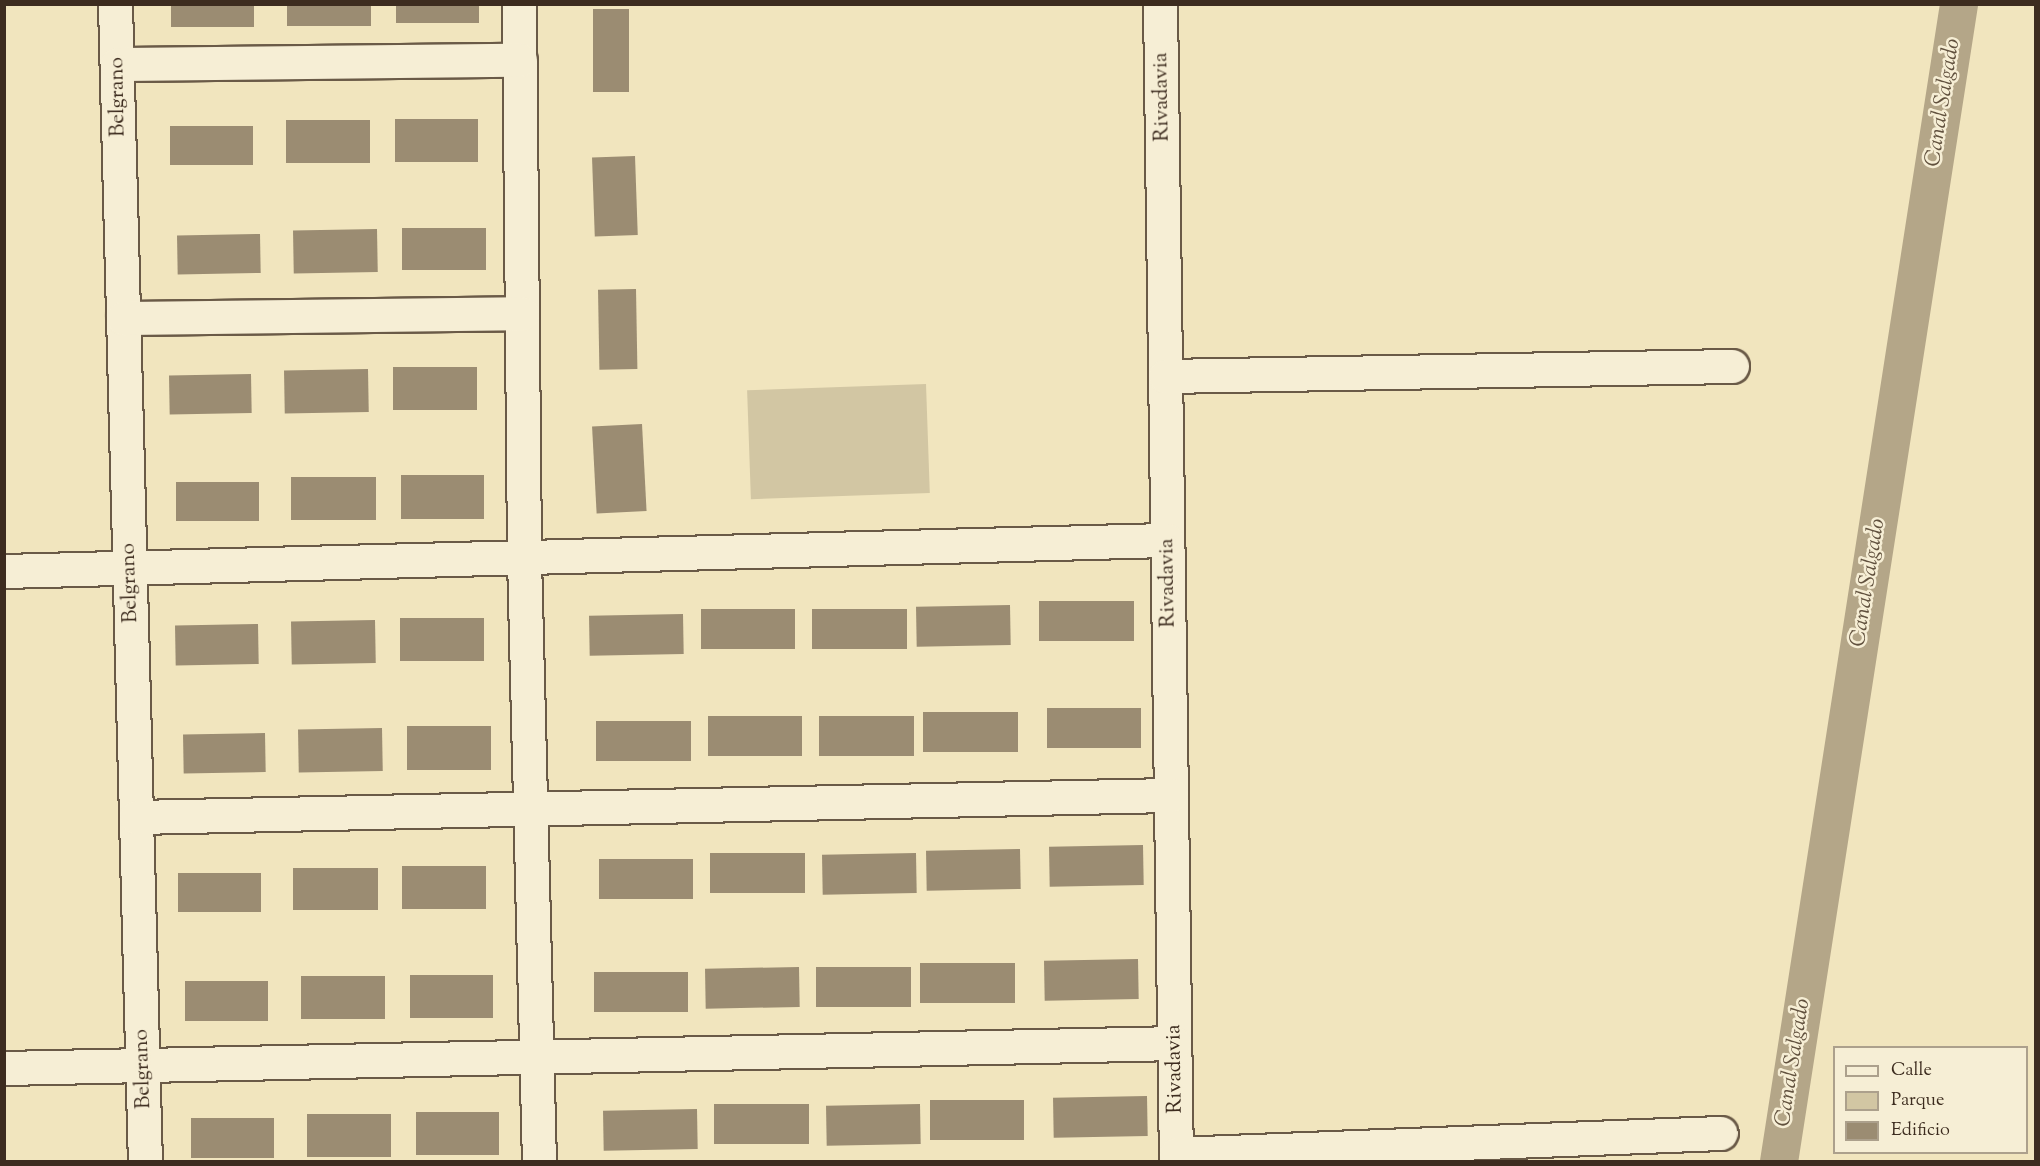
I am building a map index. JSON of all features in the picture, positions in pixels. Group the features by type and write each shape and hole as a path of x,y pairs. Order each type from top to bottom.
{"street":[{"name":"Belgrano","path":"115,4 145,1161"},
{"path":"519,4 524,558 538,1161"},
{"name":"Rivadavia","path":"1160,4 1176,1157"},
{"path":"117,64 520,60"},
{"path":"123,318 522,313"},
{"path":"1166,376 1732,366"},
{"path":"4,572 1167,540"},
{"path":"136,817 1171,795"},
{"path":"4,1068 1174,1043"},
{"path":"1176,1157 1721,1133"}],"green space":[{"path":"926,384 930,493 751,499 747,390"}],"building":[{"path":"171,4 254,4 254,27 171,27"},
{"path":"287,4 371,4 371,26 287,26"},
{"path":"396,5 479,5 479,23 396,23"},
{"path":"593,9 629,9 629,92 593,92"},
{"path":"395,119 478,119 478,162 395,162"},
{"path":"286,120 370,120 370,163 286,163"},
{"path":"170,126 253,126 253,165 170,165"},
{"path":"635,156 638,235 595,236 592,158"},
{"path":"402,228 486,228 486,270 402,270"},
{"path":"377,229 378,272 294,273 293,230"},
{"path":"260,234 261,273 178,274 177,235"},
{"path":"636,289 637,369 599,370 598,290"},
{"path":"393,367 477,367 477,410 393,410"},
{"path":"368,369 369,412 285,413 284,370"},
{"path":"251,374 252,413 170,414 169,375"},
{"path":"642,424 647,511 597,513 592,427"},
{"path":"401,475 484,475 484,519 401,519"},
{"path":"291,477 376,477 376,520 291,520"},
{"path":"176,482 259,482 259,521 176,521"},
{"path":"1039,601 1134,601 1134,641 1039,641"},
{"path":"1010,605 1011,645 917,647 916,607"},
{"path":"701,609 795,609 795,649 701,649"},
{"path":"812,609 907,609 907,649 812,649"},
{"path":"683,614 684,654 590,656 589,616"},
{"path":"400,618 484,618 484,661 400,661"},
{"path":"375,620 376,663 292,664 291,621"},
{"path":"258,624 259,664 176,665 175,625"},
{"path":"1047,708 1141,708 1141,748 1047,748"},
{"path":"923,712 1018,712 1018,752 923,752"},
{"path":"708,716 802,716 802,756 708,756"},
{"path":"819,716 914,716 914,756 819,756"},
{"path":"596,721 691,721 691,761 596,761"},
{"path":"407,726 491,726 491,770 407,770"},
{"path":"382,728 383,771 299,772 298,729"},
{"path":"265,733 266,772 184,773 183,734"},
{"path":"1143,845 1144,885 1050,887 1049,847"},
{"path":"1020,849 1021,889 927,891 926,851"},
{"path":"710,853 805,853 805,893 710,893"},
{"path":"916,853 917,893 823,895 822,855"},
{"path":"599,859 693,859 693,899 599,899"},
{"path":"402,866 486,866 486,909 402,909"},
{"path":"293,868 378,868 378,910 293,910"},
{"path":"178,873 261,873 261,912 178,912"},
{"path":"1138,959 1139,999 1045,1001 1044,961"},
{"path":"920,963 1015,963 1015,1003 920,1003"},
{"path":"799,967 800,1007 706,1009 705,969"},
{"path":"816,967 911,967 911,1007 816,1007"},
{"path":"594,972 688,972 688,1012 594,1012"},
{"path":"410,975 493,975 493,1018 410,1018"},
{"path":"301,976 385,976 385,1019 301,1019"},
{"path":"185,981 268,981 268,1021 185,1021"},
{"path":"1147,1096 1148,1136 1054,1138 1053,1098"},
{"path":"930,1100 1024,1100 1024,1140 930,1140"},
{"path":"714,1104 809,1104 809,1144 714,1144"},
{"path":"920,1104 921,1144 827,1146 826,1106"},
{"path":"697,1109 698,1149 604,1151 603,1111"},
{"path":"416,1112 499,1112 499,1155 416,1155"},
{"path":"307,1114 391,1114 391,1157 307,1157"},
{"path":"191,1118 274,1118 274,1158 191,1158"}],"waterway":[{"name":"Canal Salgado","path":"1779,1162 1959,4"}]}
